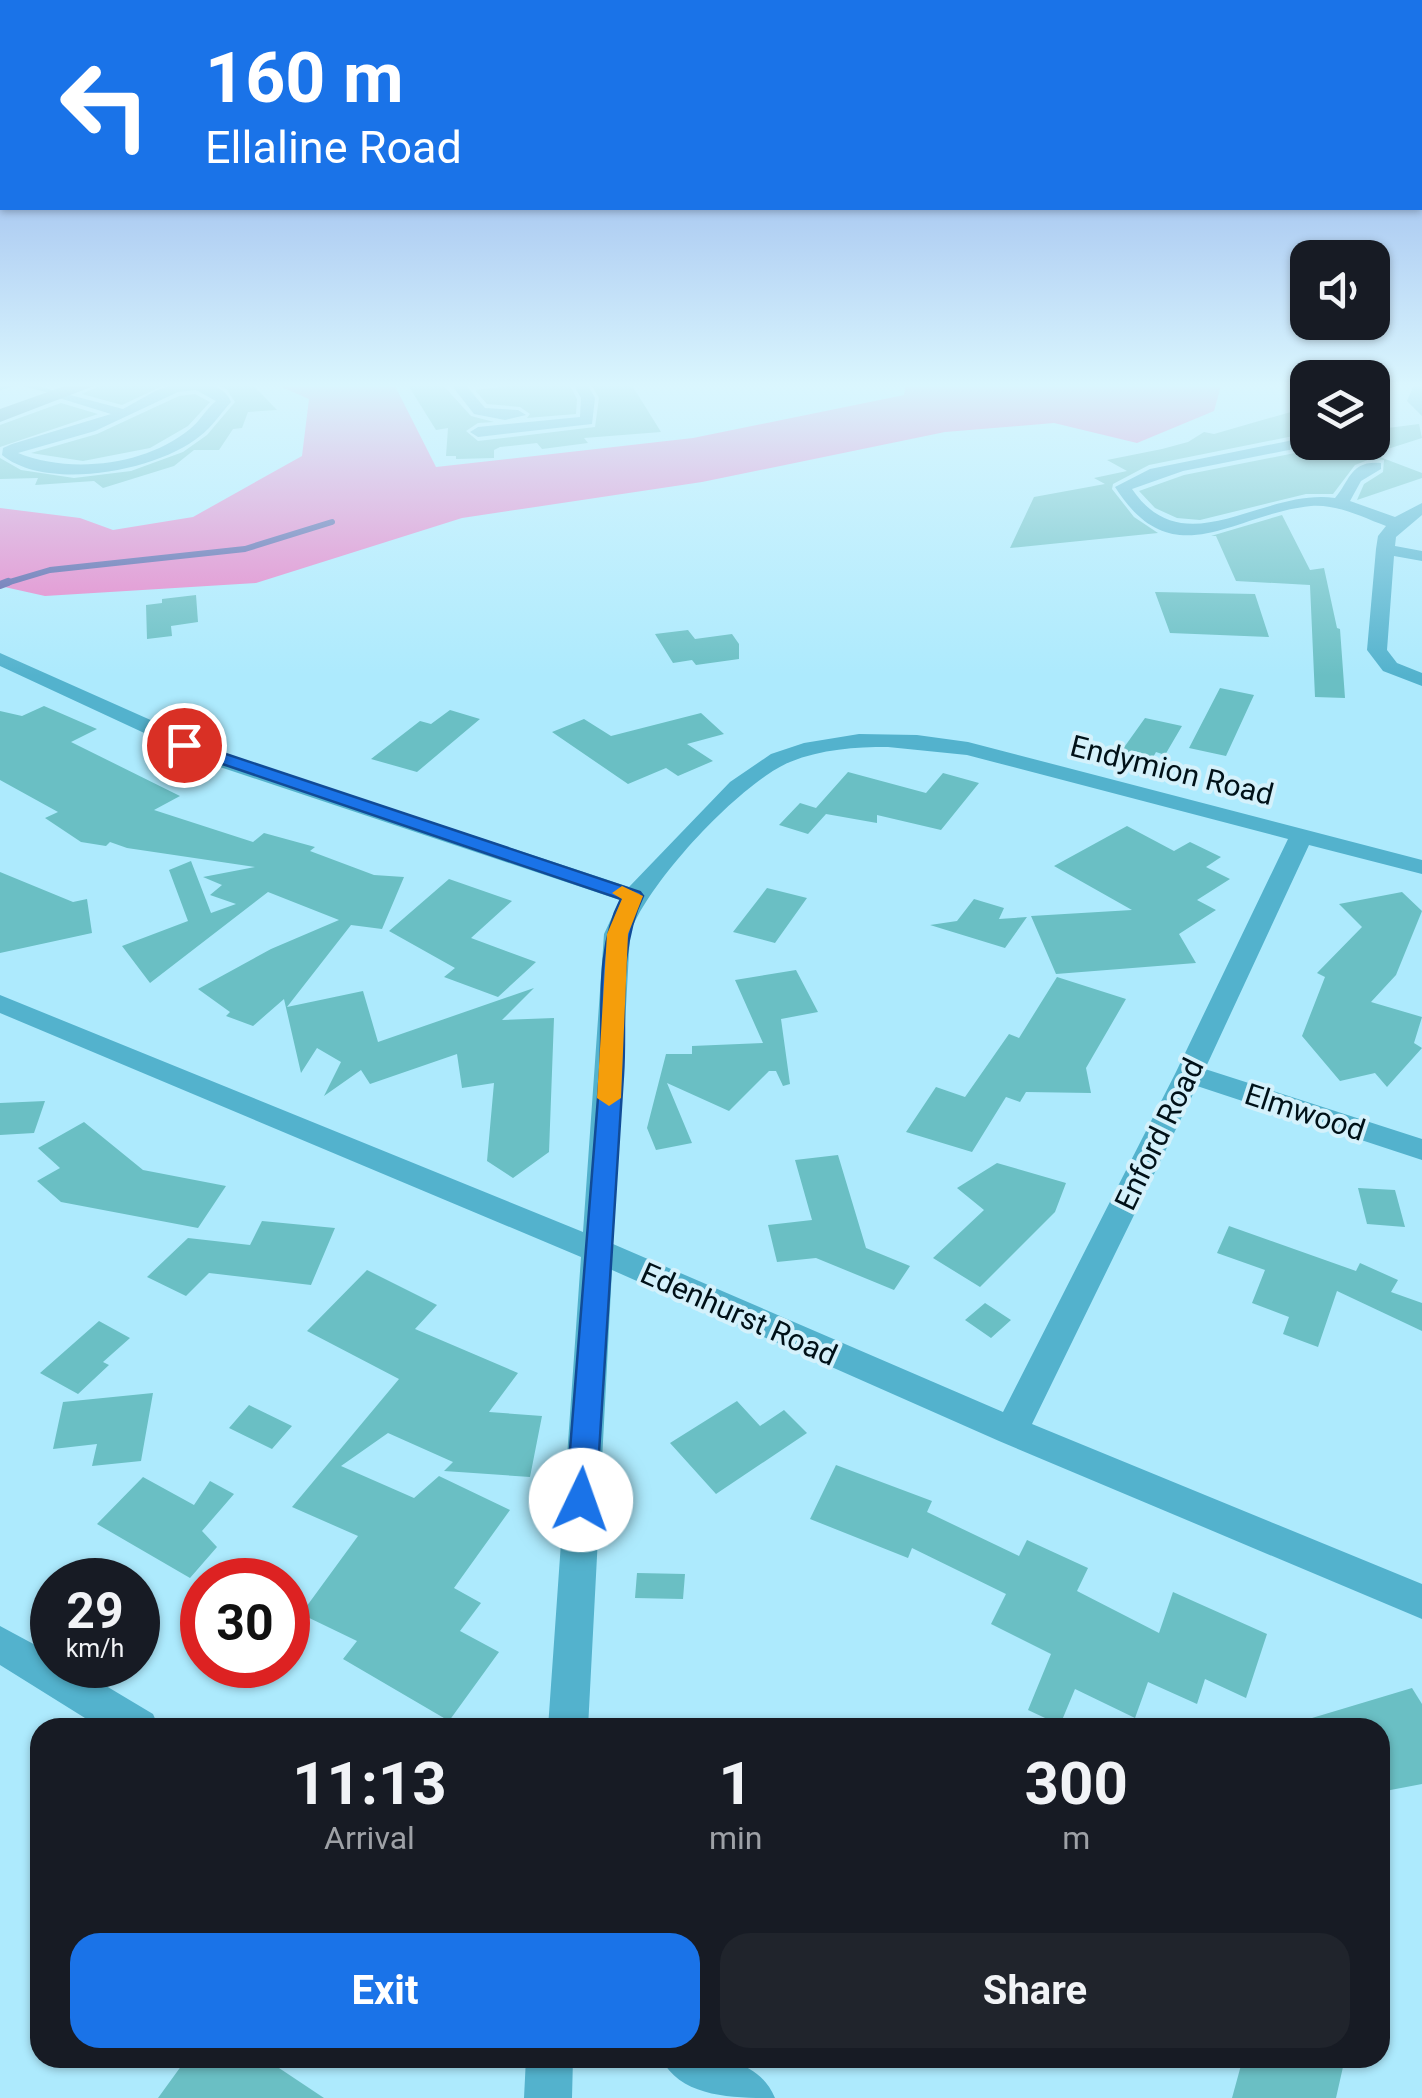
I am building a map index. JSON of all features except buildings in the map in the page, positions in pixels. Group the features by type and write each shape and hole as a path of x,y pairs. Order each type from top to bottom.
{"street":[{"path":"1136,480 1122,487 1143,517 1158,526 1226,526 1306,502 1338,504 1397,524"},
{"path":"1338,504 1349,492 1352,480"},
{"path":"1422,508 1397,524 1387,536 1379,656 1390,666 1422,680"},
{"path":"1385,548 1422,556"},
{"path":"0,659 218,759 633,896 617,934 569,1718"},
{"name":"Endymion Road","path":"633,896 761,768 820,748 904,740 968,749 1422,867"},
{"name":"Enford Road","path":"1011,1431 1189,1074 1302,835"},
{"name":"Edenhurst Road","path":"0,1003 596,1250 1011,1431 1422,1602"},
{"name":"Elmwood","path":"1189,1074 1422,1150"},
{"path":"0,1644 122,1718"},
{"path":"548,2098 550,2068"},
{"path":"701,2068 750,2098"}],"shaded area":[{"path":"259,480 712,480 462,518 256,583 45,596 0,586 0,508 80,518 113,530 193,517"}],"waterway":[{"path":"8,582 0,585 50,570 245,549 332,522"}],"slow traffic":[{"path":"609,1098 617,934 633,896 622,893"}],"route":[{"path":"184,745 633,896 617,934 581,1500"}]}
